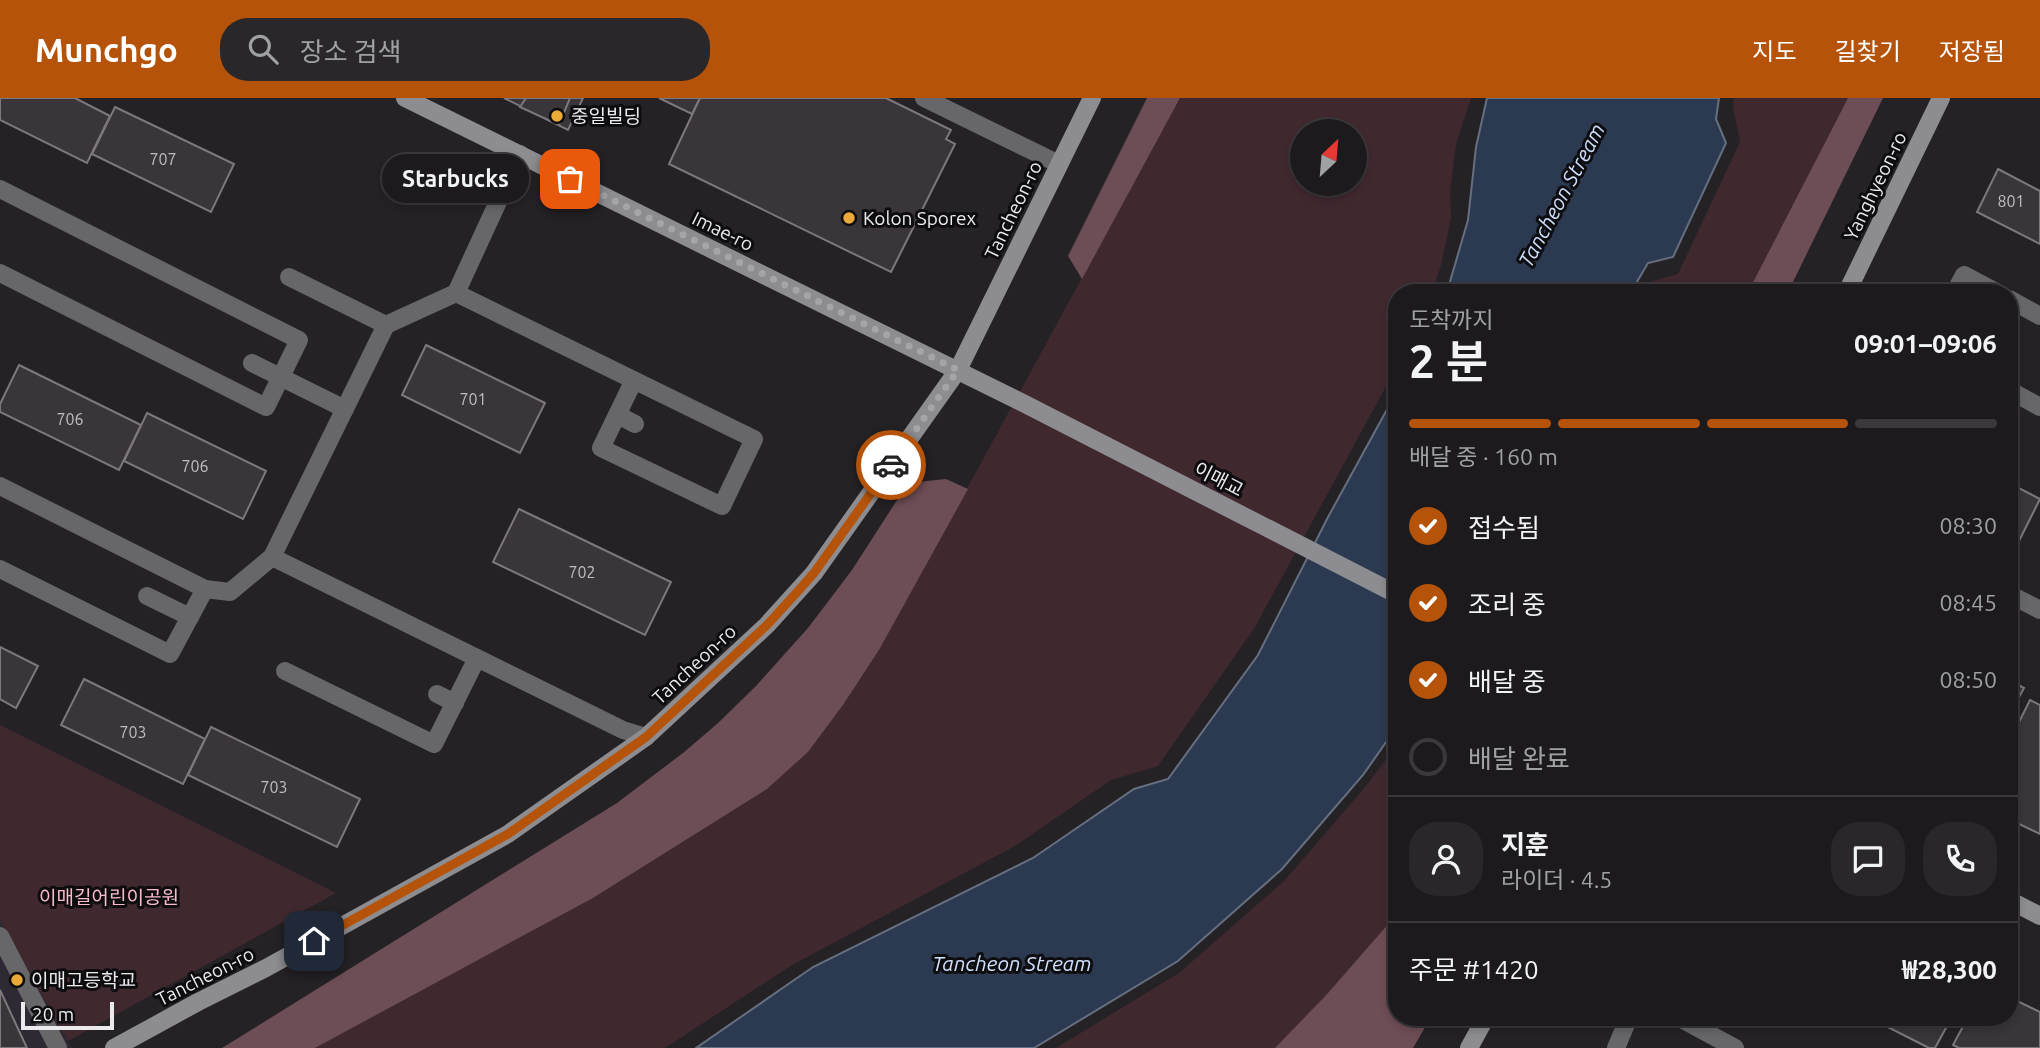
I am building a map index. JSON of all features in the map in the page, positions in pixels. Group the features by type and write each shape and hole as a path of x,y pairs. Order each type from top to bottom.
{"main road":[{"name":"Imae-ro","path":"405,98 1023,403"},
{"name":"Tancheon-ro","path":"114,1048 266,968 508,834 646,737 767,625 814,573 958,370 1092,98"},
{"name":"Yanghyeon-ro","path":"1851,284 1941,98"},
{"name":"이매교","path":"1023,403 1388,590"},
{"path":"2018,905 2040,916"},
{"path":"1469,1048 1481,1026"}],"street":[{"path":"924,98 1059,164"},
{"path":"0,486 205,589 230,592 272,557 386,326 456,293 520,154"},
{"path":"0,189 299,340 266,407 0,273"},
{"path":"1959,284 1964,275 1981,284"},
{"path":"289,277 386,326"},
{"path":"456,293 634,380 754,439 722,506 601,448 634,380"},
{"path":"2018,304 2040,316"},
{"path":"252,363 345,409"},
{"path":"2018,395 2040,407"},
{"path":"618,415 635,424"},
{"path":"272,557 623,730 646,737"},
{"path":"0,569 170,654 205,589"},
{"path":"147,596 190,617"},
{"path":"2018,599 2040,610"},
{"path":"285,671 435,744 477,658"},
{"path":"437,694 455,703"},
{"path":"0,936 58,1048"},
{"path":"1615,1048 1625,1026"},
{"path":"1692,1026 1723,1045"}],"shaded area":[{"path":"1147,98 1180,98 1082,279 1068,256"},
{"path":"1848,98 1883,98 1792,284 1752,284"},
{"path":"946,479 968,489 879,650 808,752 767,789 593,898 315,1048 222,1048 617,803 683,753 756,686 808,628 852,570 908,483"},
{"name":"이매고등학교","path":"0,920 68,1041 72,1048 0,1048"},
{"path":"1388,924 1388,1026 1426,1026 1413,1048 1275,1048"}],"green space":[{"path":"1180,98 1471,98 1456,144 1450,192 1451,218 1435,284 1388,284 1388,383 1255,627 1158,766 1111,780 1015,846 792,965 665,1048 315,1048 593,898 767,789 808,752 879,650"},
{"path":"1734,98 1848,98 1752,284 1651,284 1653,281 1678,274 1740,142 1733,107"},
{"name":"이매길어린이공원","path":"0,725 336,893 68,1041 0,920"},
{"path":"1388,757 1388,924 1275,1048 1056,1048 1179,973 1285,880"}],"water":[{"name":"Tancheon Stream","path":"1487,98 1719,98 1716,119 1726,143 1673,257 1648,263 1636,284 1449,284 1468,220 1476,147"},
{"name":"Tancheon Stream","path":"1388,408 1388,739 1363,775 1282,869 1178,961 1034,1048 696,1048 813,967 1033,858 1134,789 1168,779 1258,655 1327,519"}],"building":[{"path":"0,98 75,98 110,116 87,163 0,120"},
{"name":"중일빌딩","path":"504,98 583,98 568,130"},
{"name":"중일빌딩","path":"526,98 570,98 559,125 520,107"},
{"path":"659,98 700,98 692,114"},
{"name":"Kolon Sporex","path":"700,98 886,98 951,130 946,139 955,144 891,272 669,164"},
{"path":"115,107 234,164 211,212 92,154"},
{"path":"1998,169 2040,191 2040,244 1977,212"},
{"path":"426,345 545,403 520,453 402,395"},
{"path":"19,365 141,425 119,470 0,412 0,404"},
{"path":"147,413 266,471 243,519 124,461"},
{"path":"2018,488 2040,499 2018,543"},
{"path":"519,509 671,582 645,635 493,562"},
{"path":"0,647 38,666 16,708 0,699"},
{"path":"84,679 205,739 183,784 61,725"},
{"path":"2018,685 2024,688 2018,699"},
{"path":"2030,700 2040,705 2040,834 2018,823 2018,724"},
{"path":"211,727 360,799 337,847 188,775"},
{"path":"0,990 27,1048 0,1048"},
{"path":"2018,1001 2040,1012 2040,1048 1959,1048 1953,1045 1963,1026 2018,1026"},
{"path":"1886,1026 1947,1026 1935,1048 1929,1048"}],"way so far":[{"path":"570,179 958,370 891,465"}],"place":[{"name":"중일빌딩","path":"557,116"},
{"name":"Starbucks","path":"570,179"},
{"name":"Kolon Sporex","path":"849,218"},
{"name":"이매고등학교","path":"17,980"}],"route":[{"path":"314,941 508,834 646,737 767,625 799,590 891,465"}]}
